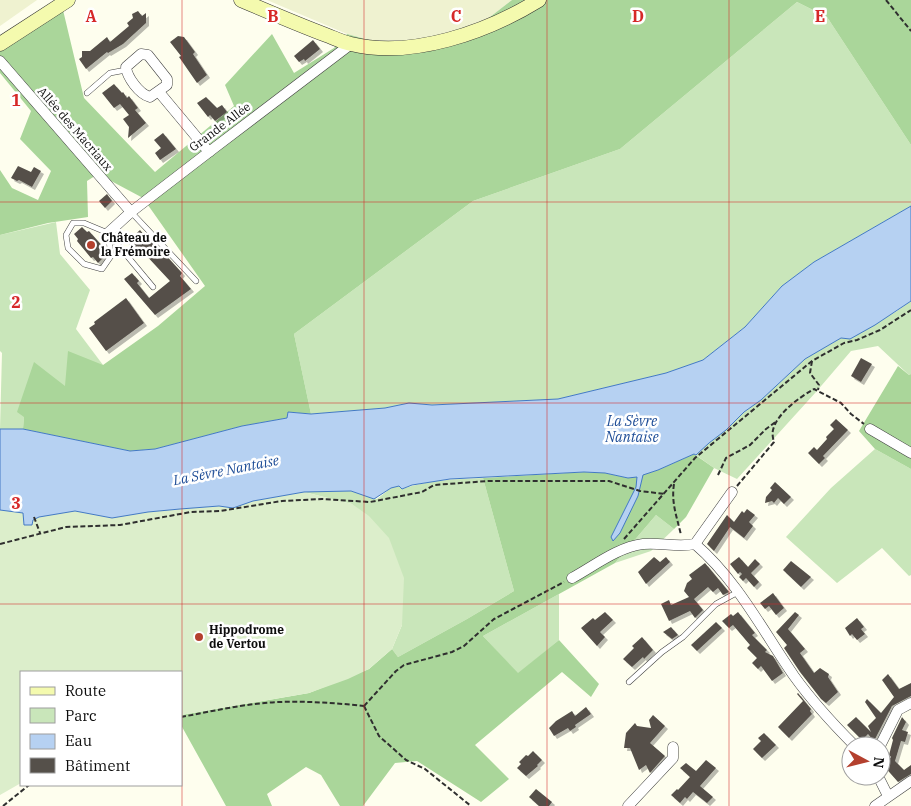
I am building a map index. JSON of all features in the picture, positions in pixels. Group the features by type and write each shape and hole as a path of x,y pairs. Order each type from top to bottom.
{"street":[{"path":"0,44 68,0"},
{"path":"241,0 350,44 395,48 419,46 467,34 504,19 539,0"},
{"name":"Grande Allée","path":"108,233 131,212 350,44"},
{"path":"141,54 148,55 167,78 167,85 159,92 150,97 144,96 127,73 126,66 141,54"},
{"name":"Allée des Macriaux","path":"0,61 131,212"},
{"path":"159,92 208,152"},
{"path":"870,429 911,453"},
{"path":"572,578 624,549 644,544 682,547 695,544 732,492"},
{"path":"695,544 708,556 738,592 795,678 846,736"},
{"path":"885,736 898,710 911,703"},
{"path":"628,806 673,758 673,747"},
{"path":"875,806 911,781"},
{"path":"883,786 888,796"}],"lane":[{"path":"87,93 110,73 127,70"},
{"path":"131,212 196,281"},
{"path":"108,233 111,256 102,269 84,264 68,248 66,235 73,223 84,223 108,233 153,286"},
{"path":"629,682 662,652 683,637 716,604 738,592"}],"path":[{"path":"886,0 911,31"},
{"path":"621,543 695,458 812,361 844,343 857,340 880,330 911,310"},
{"path":"812,361 810,372 819,385 818,390"},
{"path":"718,475 726,458 750,445 778,420 796,400 814,389 841,403 851,414 870,429"},
{"path":"732,492 774,442 773,431 778,420"},
{"path":"0,544 66,527 120,525 191,512 220,511 282,502 322,499 370,502 422,492 434,485 488,481 600,481 640,492 664,494"},
{"path":"674,482 673,508 683,541"},
{"path":"34,517 40,533"},
{"path":"364,706 404,664 452,652 464,646 494,619 572,578"},
{"path":"182,717 278,702 319,702 364,706"},
{"path":"364,706 379,736 406,760 425,769 471,806"},
{"path":"3,806 27,786"}],"green space":[{"path":"0,0 37,0 0,26"},
{"path":"267,0 512,0 481,24 424,40 376,42 347,34"},
{"path":"512,0 911,0 911,145 827,17 797,2 620,149 473,201 294,334 311,414 288,412 287,418 242,426 155,449 130,451 23,429 24,417 17,412 34,362 65,386 68,351 103,365 158,326 205,286 143,198 98,174 87,181 88,217 48,223 0,235 0,170 12,188 38,200 51,171 20,139 31,111 0,73 0,51 63,10 84,98 155,172 234,106 225,85 272,34 294,73 334,48 347,34 376,42 424,40 481,24"},
{"path":"797,2 827,17 911,145 911,206 814,262 782,286 745,327 703,360 666,373 558,399 432,405 409,403 385,408 311,414 294,334 473,201 620,149"},
{"path":"56,222 60,254 90,290 76,329 103,365 65,387 24,417 23,429 0,429 2,353 0,351 0,235"},
{"path":"911,301 911,374 909,375 878,346 851,351 737,479 714,468 696,455 744,412 761,400 805,359 841,338 850,339"},
{"path":"898,366 909,375 911,374 911,469 875,449 859,431"},
{"path":"875,449 911,469 911,575 909,576 882,548 837,583 786,537 831,488"},
{"path":"694,454 714,468 686,517 674,529 656,515 615,563 483,636 518,673 559,640 599,684 591,697 562,672 475,745 509,779 481,802 417,761 395,763 363,806 340,806 321,775 306,767 267,794 272,806 226,806 182,727 182,715 309,693 369,669 392,649 398,657 514,591 483,478 584,472 605,473 628,478 658,470"},
{"path":"483,478 514,591 398,657 392,649 402,625 352,504 304,492 351,491 377,499 391,488 399,486 402,489 432,482"},
{"name":"Hippodrome de Vertou","path":"304,492 352,504 369,516 389,538 404,578 402,625 392,649 369,669 309,693 182,715 182,671 20,671 20,784 0,795 0,510 23,513 24,525 32,525 33,520 39,517 75,511 112,518 180,509 219,506 233,507 253,501"},
{"path":"656,515 674,529 651,551 615,563"},
{"path":"559,594 559,640 518,674 483,636"}],"water":[{"name":"La Sèvre Nantaise","path":"911,206 911,301 850,339 841,338 805,359 761,400 744,412 696,455 694,454 643,475 638,496 620,533 613,541 611,537 636,487 637,477 628,478 605,473 584,472 450,479 412,485 402,489 399,486 391,488 374,499 351,491 304,492 253,501 233,508 219,506 180,509 112,518 75,511 39,517 33,520 32,525 24,525 23,513 0,510 0,429 23,429 130,451 155,449 242,426 287,418 288,412 311,414 385,408 409,403 432,405 558,399 666,373 703,360 745,327 782,286 814,262"}],"building":[{"path":"138,11 142,16 146,13 146,23 123,44 107,52 86,69 79,59 82,57 82,51 90,51 107,37 110,42 129,26 127,23 133,18 132,14"},
{"path":"178,36 184,37 195,52 193,54 207,75 197,83 170,42"},
{"path":"313,40 320,49 305,61 304,59 299,62 294,56"},
{"path":"114,84 127,98 129,96 138,108 135,110 146,123 128,138 129,127 123,119 129,115 120,104 114,108 102,93"},
{"path":"206,97 217,108 222,105 227,112 215,121 210,115 208,117 197,103"},
{"path":"163,133 176,149 160,160 155,153 161,148 154,140"},
{"path":"18,166 31,172 34,167 41,171 32,187 11,178"},
{"path":"107,194 112,201 105,208 99,201"},
{"name":"Château de la Frémoire","path":"82,227 87,232 89,231 104,248 102,250 106,255 98,263 93,257 91,258 77,241 78,239 74,234"},
{"path":"140,230 150,242 152,240 182,273 180,276 191,289 155,315 124,279 132,273 149,298 170,281 143,252 139,255 127,242"},
{"path":"126,298 144,323 106,351 89,328 95,324 94,322"},
{"path":"861,358 872,364 861,382 851,376"},
{"path":"836,419 848,430 823,456 825,458 819,464 808,453 814,447 817,450 827,439 826,437 834,429 830,425"},
{"path":"775,482 791,497 784,504 778,498 774,503 772,501 765,503 766,497 772,490 770,488"},
{"path":"747,509 755,515 749,522 753,526 744,538 730,527 714,551 707,544 727,515 734,522 742,511 744,513"},
{"path":"654,557 660,562 666,557 670,562 646,584 638,572"},
{"path":"739,557 748,567 755,559 760,564 751,573 759,582 754,587 746,578 743,581 739,577 742,574 740,572 738,574 730,564"},
{"path":"791,561 811,577 801,587 783,570"},
{"path":"705,563 729,592 723,595 718,588 713,592 708,587 694,599 703,610 695,618 690,611 669,621 661,604 669,600 671,605 689,597 684,591 687,583 692,579 689,575"},
{"path":"773,593 784,608 776,615 769,606 765,609 760,603"},
{"path":"605,612 613,620 600,632 605,637 597,646 581,628 593,618 595,620"},
{"path":"738,612 755,633 752,635 767,650 765,652 773,656 783,673 772,681 761,666 758,669 752,663 757,658 747,648 750,645 733,625 729,628 722,621 731,614 733,616"},
{"path":"795,612 799,615 788,629 805,649 800,653 814,673 820,668 829,674 828,677 838,692 826,703 800,672 784,648 787,645 776,632"},
{"path":"857,618 864,627 861,629 865,634 857,640 852,634 850,636 845,628"},
{"path":"716,622 722,628 697,651 691,645"},
{"path":"671,627 678,635 672,639 663,632"},
{"path":"642,637 653,650 632,667 623,659 634,648 632,646"},
{"path":"888,674 899,689 911,683 911,696 892,706 877,736 870,736 868,734 866,736 858,736 847,725 856,717 871,732 868,726 876,718 865,702 867,699 881,713 894,697 882,680"},
{"path":"798,693 811,709 812,714 789,738 778,727 803,701"},
{"path":"586,707 591,714 575,725 576,727 570,731 568,728 554,736 549,728 556,721 572,711 575,716"},
{"path":"653,715 665,726 650,743 665,756 650,773 646,765 639,770 630,748 624,748 626,733 635,723 637,726 651,728 649,720"},
{"path":"902,717 906,722 902,730 908,732 905,742 901,741 895,761 904,770 911,765 911,774 898,782 891,774 892,738"},
{"path":"764,733 776,745 762,758 753,749 761,741 758,738"},
{"path":"533,751 542,760 526,776 517,768 521,764 519,762"},
{"path":"706,760 716,768 700,786 713,797 707,803 693,792 680,803 671,795 690,777 680,768 686,763 696,771"},
{"path":"536,789 552,802 549,806 539,806 529,797"}],"place":[{"name":"Château de la Frémoire","path":"91,245"},
{"name":"Hippodrome de Vertou","path":"199,637"}]}
